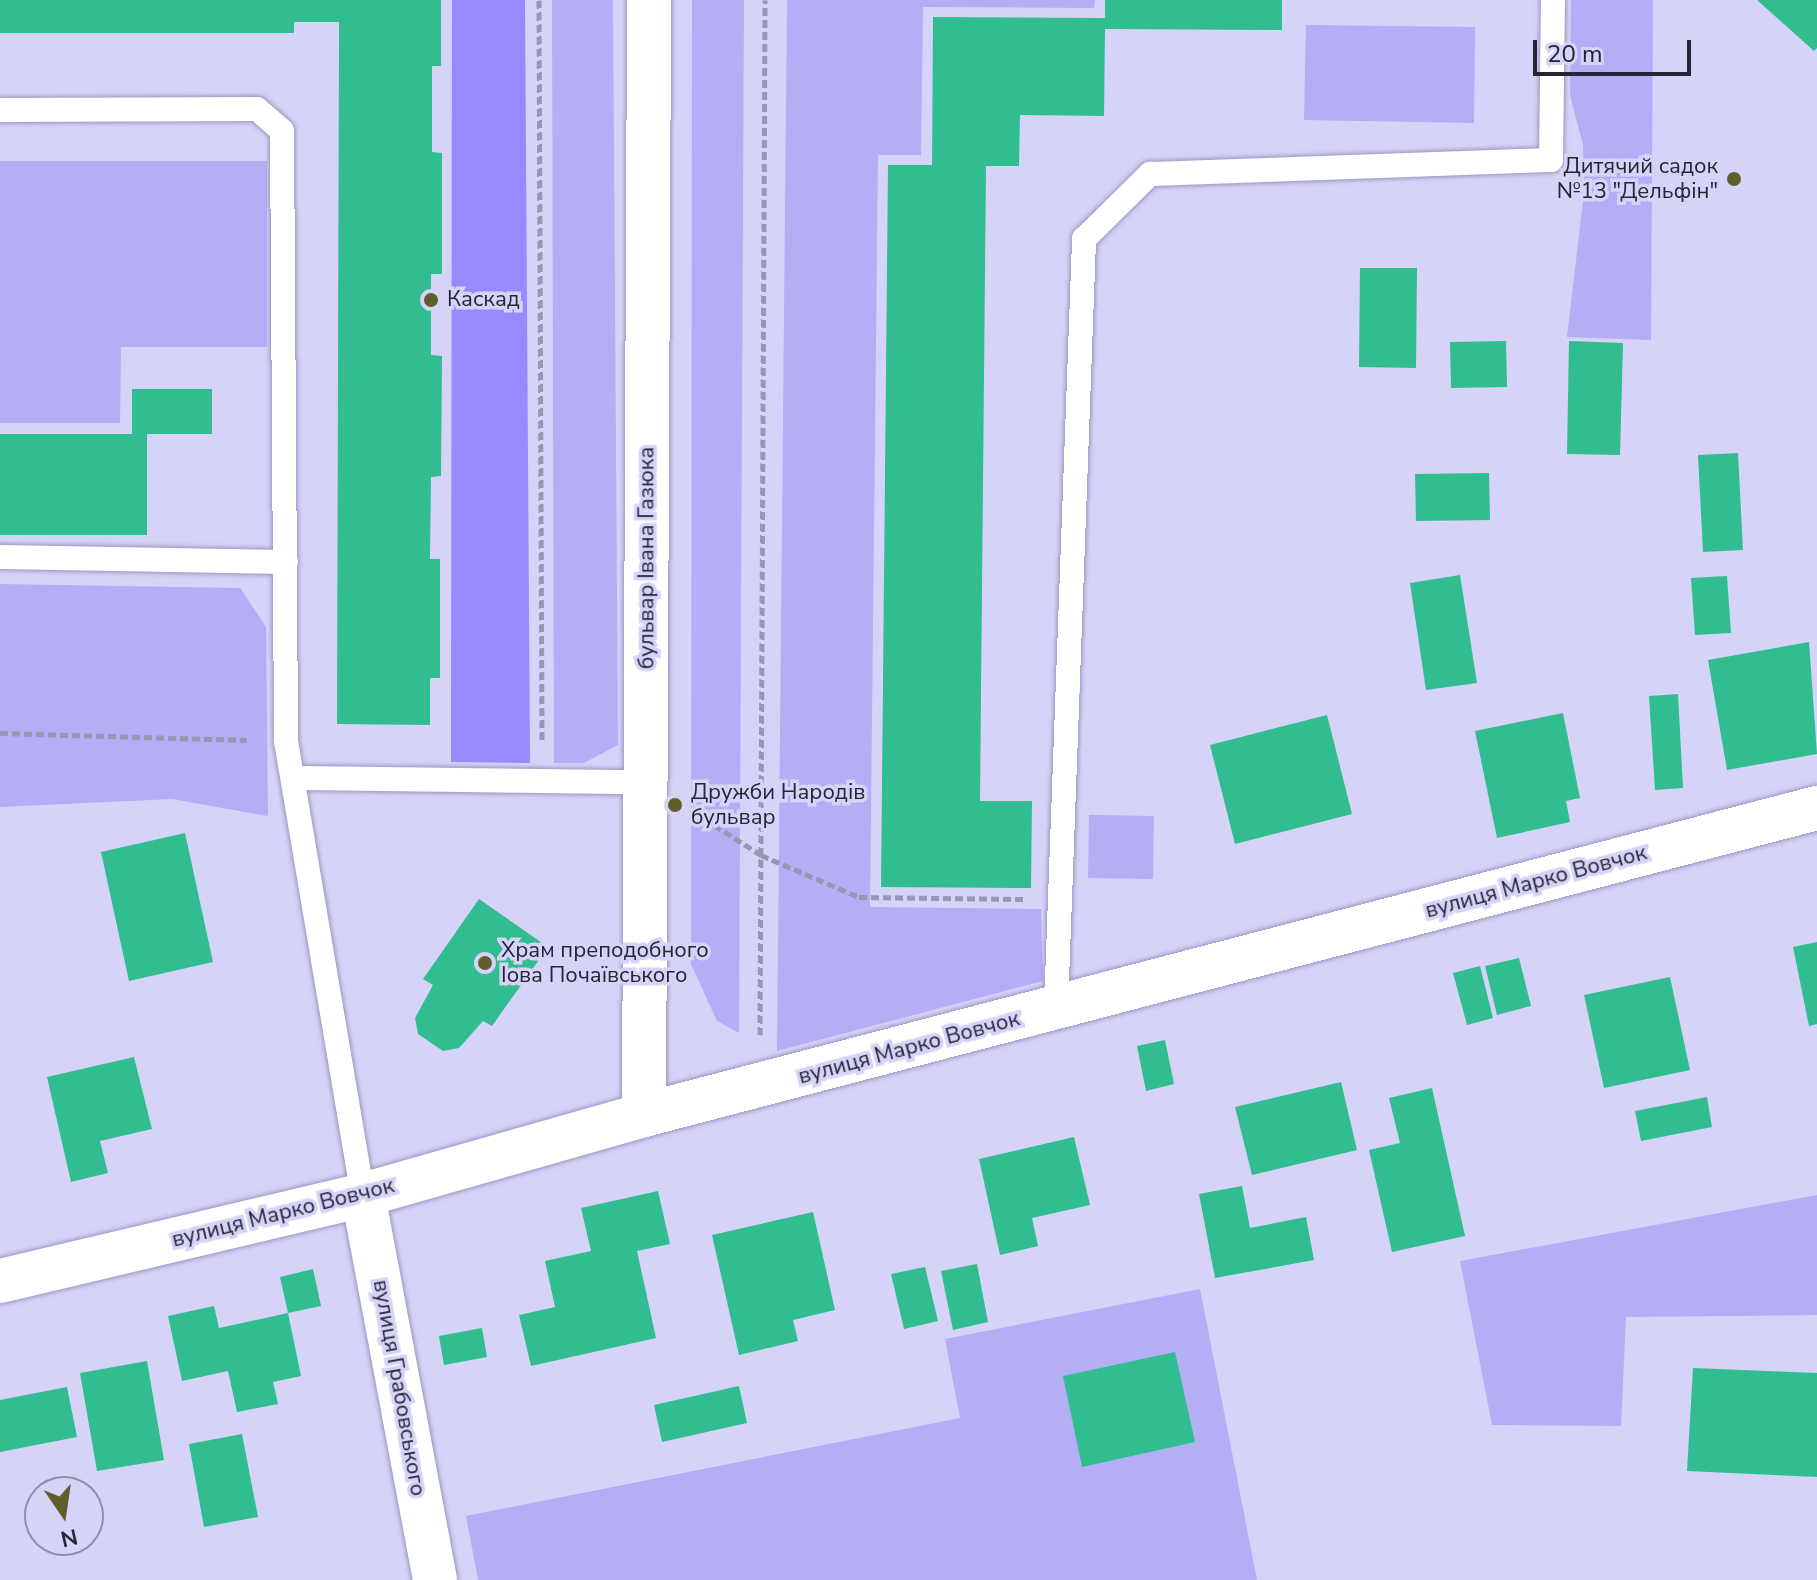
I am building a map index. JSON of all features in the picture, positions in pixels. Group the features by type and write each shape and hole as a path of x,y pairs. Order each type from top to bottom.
{"street":[{"name":"бульвар Івана Газюка","path":"644,1115 649,0"},
{"name":"вулиця Марко Вовчок","path":"0,1281 363,1195 644,1115 760,1089 1817,808"},
{"name":"вулиця Грабовського","path":"363,1195 435,1580"}],"lane":[{"path":"1056,1008 1056,900 1084,239 1150,174 1551,160 1553,0"},
{"path":"0,110 257,109 282,131 286,741 295,778 363,1195"},
{"path":"0,557 286,562"},
{"path":"295,778 645,782"}],"path":[{"path":"539,0 542,780"},
{"path":"760,1089 765,0"},
{"path":"0,733 286,741"},
{"path":"645,782 761,855 859,897 1056,900"}],"shaded area":[{"path":"452,0 525,0 530,763 451,762"},
{"path":"552,0 613,0 618,745 584,763 554,763"},
{"path":"692,0 744,0 739,1033 717,1021 691,964"},
{"path":"787,0 1095,0 1094,8 923,7 921,155 878,155 870,907 1041,909 1043,981 777,1051"},
{"path":"1571,0 1653,0 1651,340 1567,337 1584,192 1583,145 1570,95"},
{"path":"1306,25 1475,27 1474,123 1304,120"},
{"path":"0,161 267,161 267,347 121,347 120,423 0,423"},
{"path":"0,584 240,588 266,627 268,816 172,799 0,807"},
{"path":"1089,815 1154,816 1153,879 1088,878"},
{"path":"1817,1195 1817,1315 1626,1317 1621,1426 1492,1425 1460,1261"},
{"path":"1200,1289 1257,1580 478,1580 466,1516 960,1418 945,1339"}],"building":[{"path":"0,0 441,0 441,66 432,66 432,152 442,153 442,274 431,274 431,355 442,356 441,476 431,477 430,559 440,559 440,678 430,678 430,725 337,724 339,22 294,22 294,33 0,33"},
{"path":"1105,0 1282,0 1282,30 1105,29 1104,116 1020,115 1019,166 986,166 980,801 1032,801 1031,888 881,887 888,165 932,165 933,17 1105,18"},
{"path":"1757,0 1817,0 1817,48 1814,51"},
{"path":"1360,268 1417,268 1416,368 1359,367"},
{"path":"1506,341 1507,387 1451,388 1450,342"},
{"path":"1569,341 1623,343 1620,455 1567,454"},
{"path":"132,389 212,389 212,434 147,434 147,535 0,535 0,434 132,434"},
{"path":"1738,453 1743,550 1703,552 1698,455"},
{"path":"1489,473 1490,520 1416,521 1415,474"},
{"path":"1460,575 1477,683 1426,690 1410,583"},
{"path":"1727,576 1731,633 1695,635 1691,578"},
{"path":"1809,642 1817,754 1727,770 1708,660"},
{"path":"1678,694 1683,788 1655,790 1649,696"},
{"path":"1563,713 1580,798 1566,801 1570,822 1497,838 1475,731"},
{"path":"1327,715 1352,814 1235,844 1210,745"},
{"path":"185,833 213,962 129,981 101,852"},
{"name":"Храм преподобного Іова Почаївського","path":"479,899 548,947 492,1026 483,1021 459,1048 443,1051 418,1034 415,1018 433,985 423,979"},
{"path":"1817,942 1817,1024 1809,1026 1793,947"},
{"path":"1519,958 1531,1006 1497,1015 1485,966"},
{"path":"1480,966 1493,1018 1467,1025 1453,973"},
{"path":"1670,977 1690,1070 1604,1088 1584,995"},
{"path":"1165,1040 1174,1084 1146,1091 1137,1046"},
{"path":"134,1057 152,1129 100,1141 108,1173 71,1182 47,1077"},
{"path":"1341,1082 1357,1150 1252,1175 1235,1107"},
{"path":"1432,1088 1465,1236 1392,1252 1369,1150 1400,1143 1389,1098"},
{"path":"1707,1097 1712,1127 1641,1141 1635,1111"},
{"path":"1074,1137 1090,1205 1032,1218 1038,1246 1000,1255 979,1159"},
{"path":"1242,1186 1250,1228 1306,1217 1314,1260 1215,1278 1199,1194"},
{"path":"658,1191 670,1244 637,1251 656,1338 531,1366 519,1315 555,1307 545,1261 591,1251 581,1208"},
{"path":"813,1212 835,1310 793,1320 798,1341 739,1355 712,1235"},
{"path":"977,1264 988,1322 953,1330 941,1271"},
{"path":"925,1267 938,1321 904,1329 891,1274"},
{"path":"313,1269 321,1306 288,1313 280,1277"},
{"path":"214,1306 219,1328 288,1313 301,1376 273,1382 278,1404 237,1412 228,1371 182,1381 168,1316"},
{"path":"482,1328 487,1357 444,1365 439,1336"},
{"path":"1175,1352 1195,1442 1082,1467 1063,1376"},
{"path":"147,1361 164,1460 97,1471 80,1373"},
{"path":"1693,1368 1817,1373 1817,1477 1687,1471"},
{"path":"739,1386 747,1423 662,1442 654,1405"},
{"path":"67,1387 77,1437 0,1452 0,1400"},
{"path":"242,1434 258,1517 204,1527 189,1444"}],"place":[{"name":"Дитячий садок №13 \"Дельфін\"","path":"1734,179"},
{"name":"Каскад","path":"431,300"},
{"name":"Дружби Народів бульвар","path":"675,805"},
{"name":"Храм преподобного Іова Почаївського","path":"485,963"}]}
